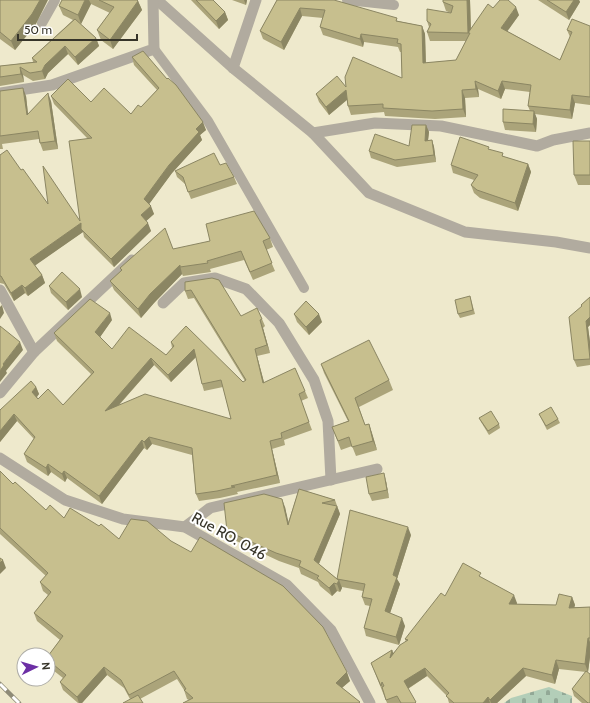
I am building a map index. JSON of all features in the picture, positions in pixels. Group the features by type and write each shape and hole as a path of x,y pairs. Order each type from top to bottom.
{"street":[{"path":"0,92 52,85 154,49 153,0"},
{"path":"157,0 233,68 313,133 369,193 465,232 590,248"},
{"path":"233,68 256,0"},
{"path":"313,133 375,123 441,126 537,146 553,140 590,133"},
{"path":"0,393 34,352 142,250"},
{"path":"163,303 184,283 215,278 246,289 274,317 314,380 328,421 331,480"},
{"path":"0,290 34,352"},
{"name":"Rue RO. 046","path":"0,458 65,500 123,519 185,527 286,585 331,630 370,703"},
{"path":"185,527 210,508 377,469"}],"lane":[{"path":"42,23 55,0"},
{"path":"346,0 394,5"},
{"path":"154,49 208,121 304,288"}],"green space":[{"path":"549,687 572,696 572,703 504,703 511,698"}],"building":[{"path":"0,0 40,0 32,14 11,41 0,32"},
{"path":"62,0 85,0 78,15 59,6"},
{"path":"99,0 138,1 110,40 97,30 114,7"},
{"path":"196,0 213,0 225,12 216,21"},
{"path":"277,0 334,0 397,18 396,21 422,26 423,63 456,60 470,33 468,33 488,4 493,8 500,0 508,0 516,7 501,28 560,60 572,32 567,30 572,19 590,26 590,97 572,95 570,110 528,106 531,85 502,81 498,91 475,81 476,89 462,90 463,109 432,111 383,108 383,104 348,106 346,90 326,107 316,94 337,76 346,87 345,77 353,57 402,78 401,44 397,43 398,39 361,34 360,39 320,27 325,10 300,8 281,42 260,31"},
{"path":"443,0 467,0 468,33 427,32 431,24 427,21 427,9 451,13 453,6 443,2"},
{"path":"547,0 574,0 566,12"},
{"path":"75,19 96,38 75,57 65,46 45,65 42,71 30,73 20,67 21,74 0,77 0,66 37,62 32,58"},
{"path":"143,51 167,79 168,78 176,85 203,122 196,129 199,132 169,165 144,199 151,206 141,215 148,223 111,259 81,229 81,223 30,259 42,275 25,288 22,285 11,293 0,276 0,155 7,150 21,170 23,169 48,204 43,166 80,221 69,141 92,138 51,96 68,79 91,102 104,88 131,114 138,105 141,107 159,88 132,57"},
{"path":"23,88 27,115 48,93 55,141 40,143 38,131 0,136 0,91"},
{"path":"503,109 534,111 533,124 503,122"},
{"path":"412,125 426,125 425,141 432,140 434,155 395,160 369,151 375,134 409,146"},
{"path":"460,137 489,147 488,149 503,153 502,156 528,164 515,203 477,190 471,185 478,175 451,165"},
{"path":"573,141 590,141 590,175 574,175"},
{"path":"214,153 220,165 226,163 234,177 188,192 183,177 175,171"},
{"path":"254,211 270,238 263,241 272,263 250,272 241,251 207,261 208,263 180,267 180,265 150,294 138,309 110,281 122,270 120,268 165,228 173,249 210,241 206,224"},
{"path":"62,272 80,289 66,302 49,286"},
{"path":"212,278 219,280 241,316 257,308 262,319 260,320 267,345 255,349 263,383 295,368 305,391 299,394 309,422 281,433 282,438 270,441 277,475 231,486 235,487 196,494 192,448 149,437 144,442 142,440 99,496 64,471 62,474 48,464 46,468 24,454 35,437 14,414 0,431 0,410 31,381 36,387 32,392 38,399 48,389 63,405 94,372 54,333 90,299 110,313 95,332 112,349 129,327 166,355 174,346 171,342 186,326 243,382 246,380 191,290 185,291 185,282","holes":["194,349 202,384 221,380 231,419 145,394 105,411 151,358 168,375"]},
{"path":"470,296 473,310 458,314 455,300"},
{"path":"590,297 590,317 586,321 590,359 574,360 569,317"},
{"path":"306,301 319,314 306,327 294,314"},
{"path":"0,326 20,342 3,364 4,365 0,371"},
{"path":"369,340 389,380 355,398 365,425 369,424 373,441 352,447 349,437 338,441 332,427 349,421 321,364"},
{"path":"551,407 558,419 546,426 539,414"},
{"path":"491,411 499,424 488,431 479,418"},
{"path":"0,471 13,484 15,482 46,510 50,505 64,518 70,508 99,526 101,524 119,539 131,519 147,521 171,541 191,552 200,537 283,586 323,627 347,672 336,683 360,702 183,703 193,698 184,690 186,689 174,671 129,695 121,680 104,667 77,697 60,682 66,675 56,667 56,647 55,647 63,636 34,613 51,592 40,582 48,573 0,528"},
{"path":"384,473 387,490 369,494 366,477"},
{"path":"299,489 335,500 322,503 337,506 314,560 339,580 337,584 334,583 329,588 317,578 319,576 299,566 301,561 276,553 227,531 224,503 264,494 282,499 288,525"},
{"path":"350,510 408,527 393,575 397,577 385,611 402,618 396,637 364,628 372,599 362,597 365,584 337,579"},
{"path":"463,563 481,573 479,576 514,595 509,604 556,605 559,594 572,597 569,608 590,607 590,638 588,638 585,664 556,660 552,675 523,668 490,700 488,697 483,703 454,703 446,696 449,693 425,668 404,681 416,702 415,703 401,703 397,696 386,700 382,687 384,686 382,682 381,686 371,663 392,650 390,658 400,645 408,640 405,639 441,593 445,596"},
{"path":"586,671 590,674 590,703 588,703 572,689"},
{"path":"138,695 143,703 123,703"}],"railway":[{"path":"0,684 19,703"}]}
